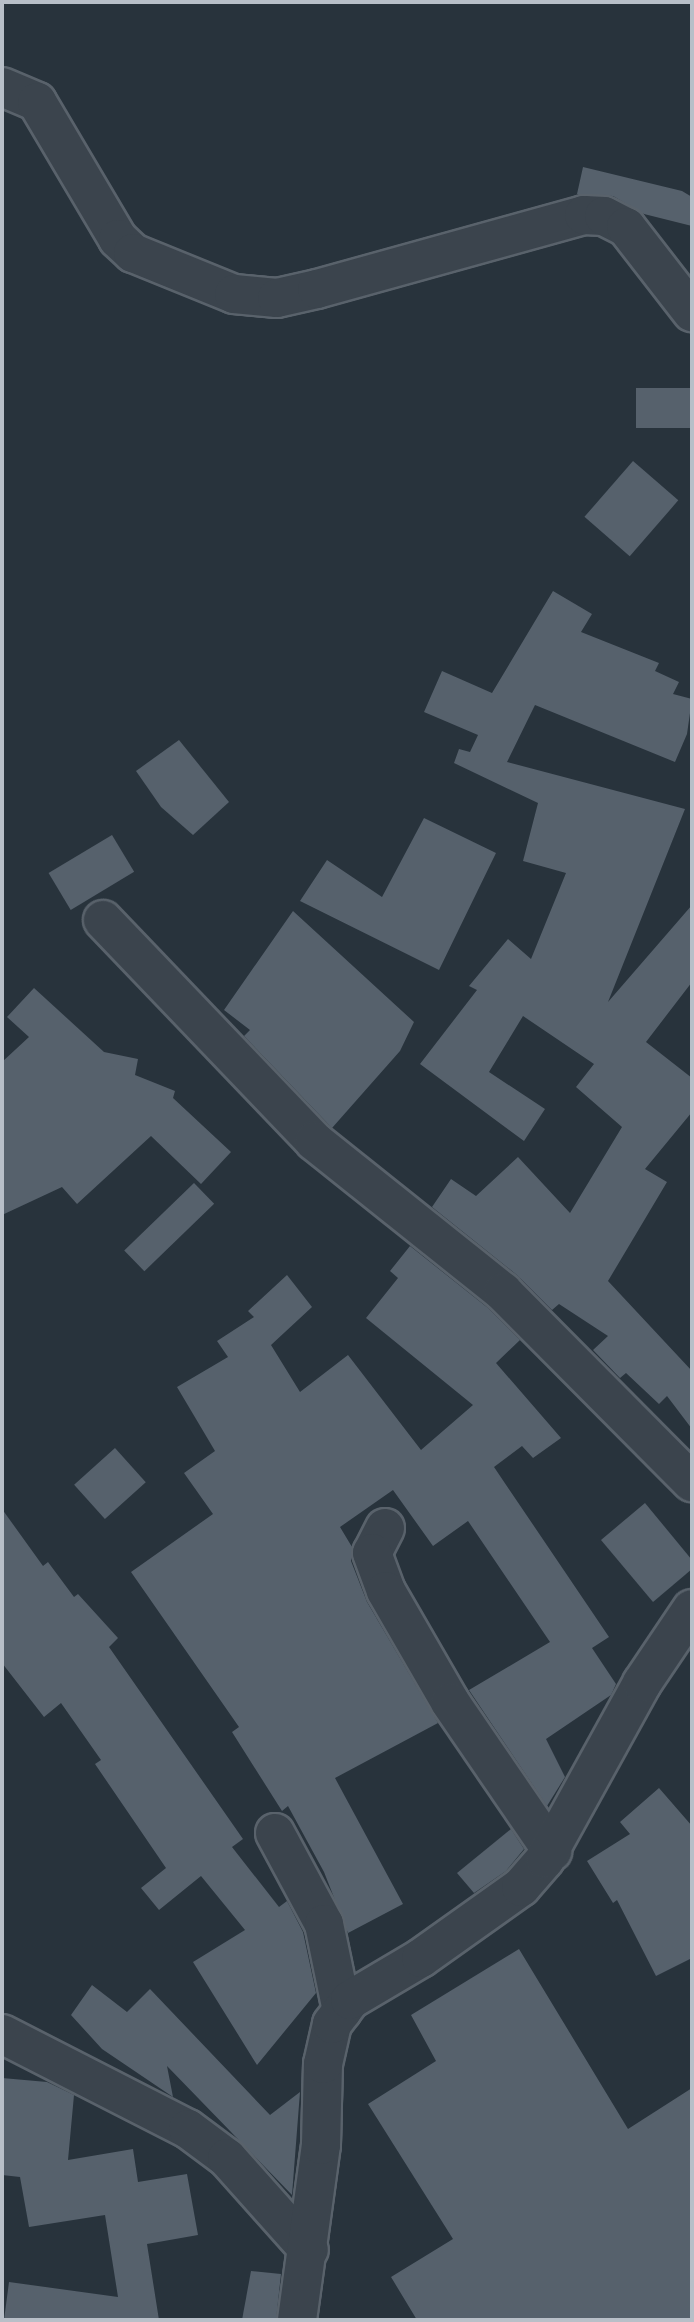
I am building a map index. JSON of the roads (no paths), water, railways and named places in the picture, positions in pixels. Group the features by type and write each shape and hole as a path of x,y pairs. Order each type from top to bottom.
{"street":[{"path":"2,88 37,102 118,239 133,253 234,294 277,298 317,289 584,215 604,216 626,227 692,312"},
{"path":"103,920 314,1142 503,1292 692,1482"},
{"path":"385,1528 372,1553 386,1591 450,1702 552,1851"},
{"path":"298,2320 321,2145 323,2064 332,2024 350,2000 421,1958 521,1886 552,1851 561,1824 628,1707 692,1609"},
{"path":"275,1833 324,1924 342,2011"},
{"path":"2,2034 188,2129 227,2158 309,2250"}]}
